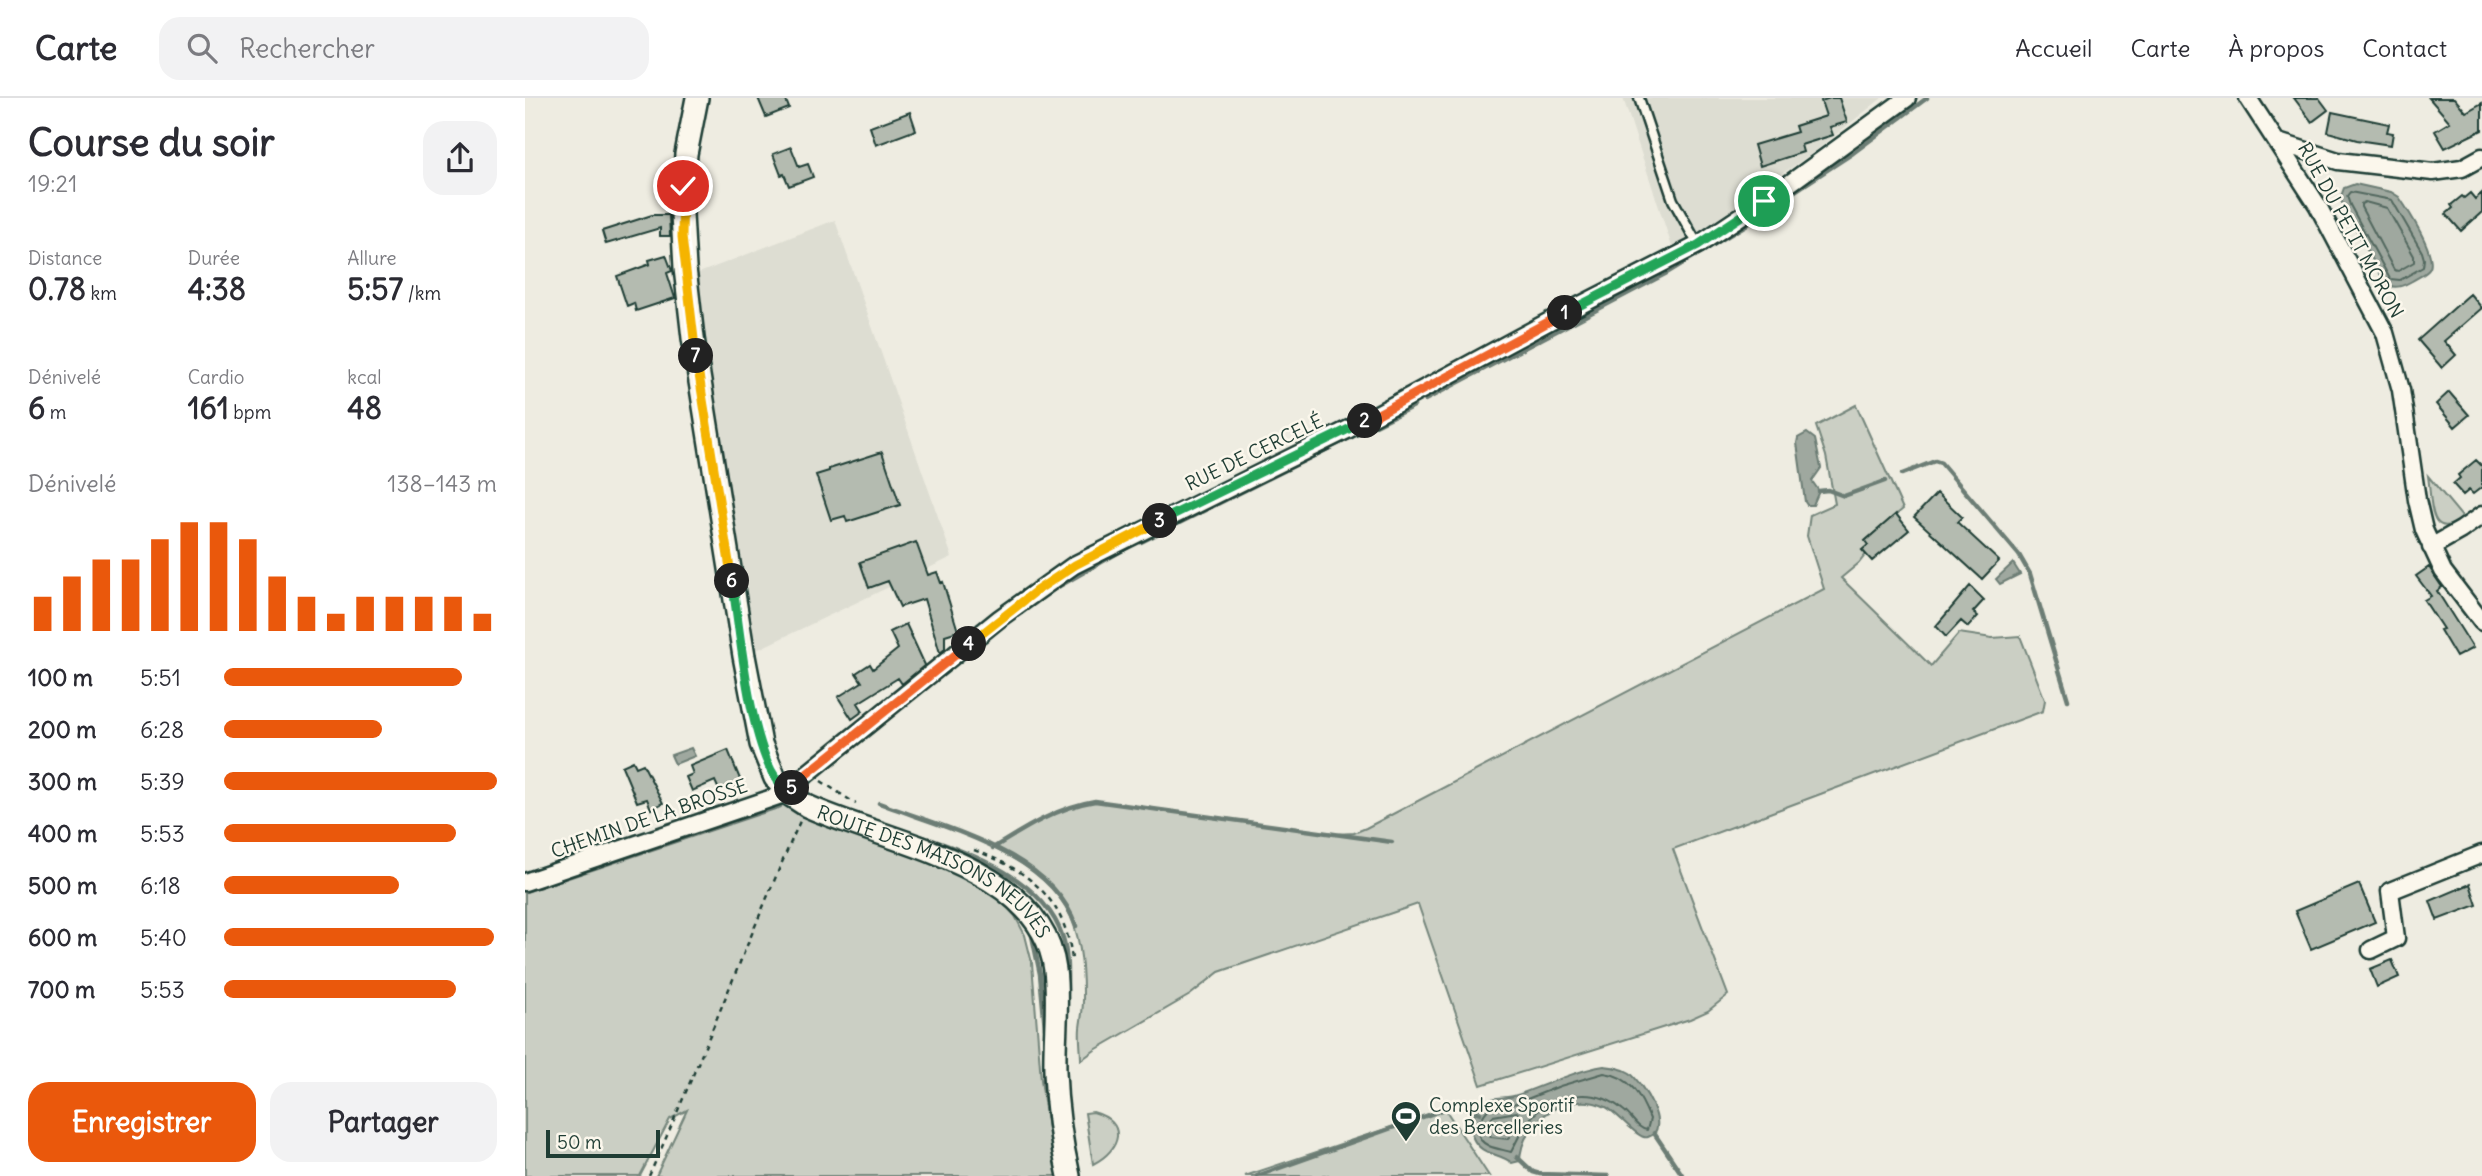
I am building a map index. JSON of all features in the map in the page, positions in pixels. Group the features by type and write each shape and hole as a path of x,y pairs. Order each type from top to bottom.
{"street":[{"name":"ROUTE DES MAISONS NEUVES","path":"697,98 685,154 682,214 685,268 693,338 752,705 769,768 787,793 807,806 959,864 990,879 1008,890 1039,925 1050,946 1055,970 1057,1107 1069,1176"},
{"name":"RUE DE CERCELÉ","path":"787,793 808,773 1000,618 1075,565 1349,429 1698,245 1798,178 1907,98"},
{"name":"RUE DU PETIT MORON","path":"2248,98 2318,206 2385,333 2401,390 2417,500 2431,547 2449,579 2482,622"},
{"path":"2278,142 2338,160 2433,172 2462,167 2482,157"},
{"path":"2431,547 2482,514"},
{"name":"CHEMIN DE LA BROSSE","path":"525,882 787,793"},
{"path":"2371,950 2396,938 2391,891 2482,854"}],"lane":[{"path":"1639,98 1672,201 1698,245"}],"path":[{"path":"817,777 845,799 860,806"},
{"path":"649,1176 706,1048 742,952 807,806"},
{"path":"973,849 998,859 1023,874 1042,890 1066,925 1072,961"}],"shaded area":[{"path":"1623,98 1882,98 1815,151 1673,250"},
{"path":"835,220 952,557 744,656 686,278"},
{"path":"1856,405 1903,509 1866,540 1868,545 1862,550 1866,554 1841,578 1931,666 1959,633 1992,638 2020,636 2045,700 2043,711 1673,849 1728,995 1708,1011 1690,1019 1481,1085 1418,904 1219,972 1190,995 1081,1060 1082,973 1080,948 1074,927 1066,908 1038,875 993,848 1055,813 1095,801 1335,834 1354,833 1366,828 1824,589 1807,536 1810,515 1835,504 1826,456 1816,426"},
{"path":"2428,476 2463,518 2443,526 2438,522 2432,507"},
{"path":"776,797 908,850 981,886 1015,916 1025,935 1032,963 1041,1080 1048,1129 1059,1176 656,1176 687,1110 670,1119 640,1176 525,1176 525,882"},
{"name":"Complexe Sportif des Bercelleries","path":"1445,1109 1489,1176 1245,1176"},
{"path":"1093,1112 1112,1122 1117,1136 1110,1151 1093,1164 1085,1113"}],"water":[{"path":"2355,184 2391,192 2399,197 2429,252 2431,261 2427,272 2403,286 2386,285 2340,199 2344,188"},
{"path":"1807,433 1815,439 1821,468 1812,481 1819,491 1813,505 1807,505 1805,502 1797,443 1798,438"},
{"path":"2013,563 2020,574 2000,584 1996,579"},
{"path":"691,748 695,756 675,764 671,755"},
{"path":"1604,1066 1630,1073 1647,1095 1653,1105 1657,1125 1655,1132 1648,1137 1639,1135 1606,1107 1591,1102 1577,1102 1562,1105 1538,1121 1522,1146 1520,1161 1512,1163 1476,1144 1471,1133 1473,1118 1478,1108 1486,1101 1513,1096"}],"building":[{"path":"758,98 785,98 789,108 766,117"},
{"path":"1839,98 1847,122 1830,127 1833,135 1801,145 1803,152 1760,166 1754,145 1797,132 1795,126 1826,116 1821,101"},
{"path":"2294,98 2319,98 2328,110 2312,122"},
{"path":"2429,98 2454,98 2466,112 2482,103 2482,130 2445,148 2435,131 2450,122"},
{"path":"910,112 916,130 876,145 870,127"},
{"path":"2332,112 2389,124 2387,132 2393,133 2391,145 2328,132"},
{"path":"791,147 799,167 808,164 813,177 789,186 784,174 781,175 773,154"},
{"path":"2470,193 2475,199 2482,193 2482,212 2461,231 2446,214 2453,208 2451,205"},
{"path":"652,215 669,215 670,236 660,236 660,228 606,244 602,231"},
{"path":"666,255 672,271 667,273 675,298 636,311 634,303 627,306 617,276 650,264 649,260"},
{"path":"2470,294 2482,308 2444,341 2456,355 2442,368 2418,340"},
{"path":"2449,392 2469,415 2455,427 2436,404"},
{"path":"882,452 900,505 847,522 845,516 831,520 816,475"},
{"path":"2476,460 2482,466 2482,487 2473,494 2469,490 2463,495 2453,484 2460,478 2458,475"},
{"path":"1937,493 1962,517 1957,522 1999,561 1982,579 1914,517"},
{"path":"1896,514 1909,530 1872,561 1862,550 1868,545 1865,541"},
{"path":"916,542 928,575 937,572 941,583 943,582 958,631 945,635 945,649 940,653 924,599 900,607 888,581 869,588 860,562"},
{"path":"2429,567 2442,587 2437,591 2473,648 2456,657 2440,630 2443,629 2424,600 2431,596 2416,576"},
{"path":"1970,586 1984,600 1973,612 1978,616 1968,627 1961,621 1946,637 1936,626"},
{"path":"906,624 925,665 902,684 898,678 858,703 863,711 852,719 838,697 862,682 856,673 870,664 873,669 898,649 890,632"},
{"path":"728,750 742,784 719,790 715,781 692,791 686,777 693,774 690,766"},
{"path":"633,761 636,767 643,764 663,803 651,809 647,799 637,802 622,766"},
{"path":"2359,884 2375,922 2311,949 2295,911"},
{"path":"2470,884 2477,905 2437,920 2430,901"},
{"path":"2392,960 2399,977 2377,987 2370,969"}],"waterway":[{"path":"1778,202 1853,153 1927,98"},
{"path":"1425,400 1665,274 1759,217"},
{"path":"1141,542 1414,406"},
{"path":"1902,474 1935,461 1941,463 2019,555 2030,574 2068,700"},
{"path":"1819,491 1828,490 1844,496 1885,481"},
{"path":"1049,592 1128,547"},
{"path":"993,848 1055,813 1095,801 1392,842"},
{"path":"879,803 963,833 1020,861 1044,879 1063,900 1076,926"},
{"path":"525,891 780,806"},
{"path":"920,836 984,861 1023,885 1040,900 1054,917 1063,938 1067,993"},
{"path":"1031,931 1040,974 1045,1028"},
{"path":"1045,1047 1044,1083 1047,1106"},
{"path":"1065,1057 1066,1091"},
{"path":"1257,1176 1451,1107 1461,1106 1480,1113"},
{"path":"1654,1133 1683,1176"},
{"path":"1517,1157 1533,1172 1540,1174 1608,1176"}],"place":[{"name":"Complexe Sportif des Bercelleries","path":"1406,1143"}],"route":[{"path":"683,186 682,237 693,338 752,705 769,768 787,793 808,773 1000,618 1075,565 1114,543 1349,429 1557,317 1674,258 1764,201"}]}
